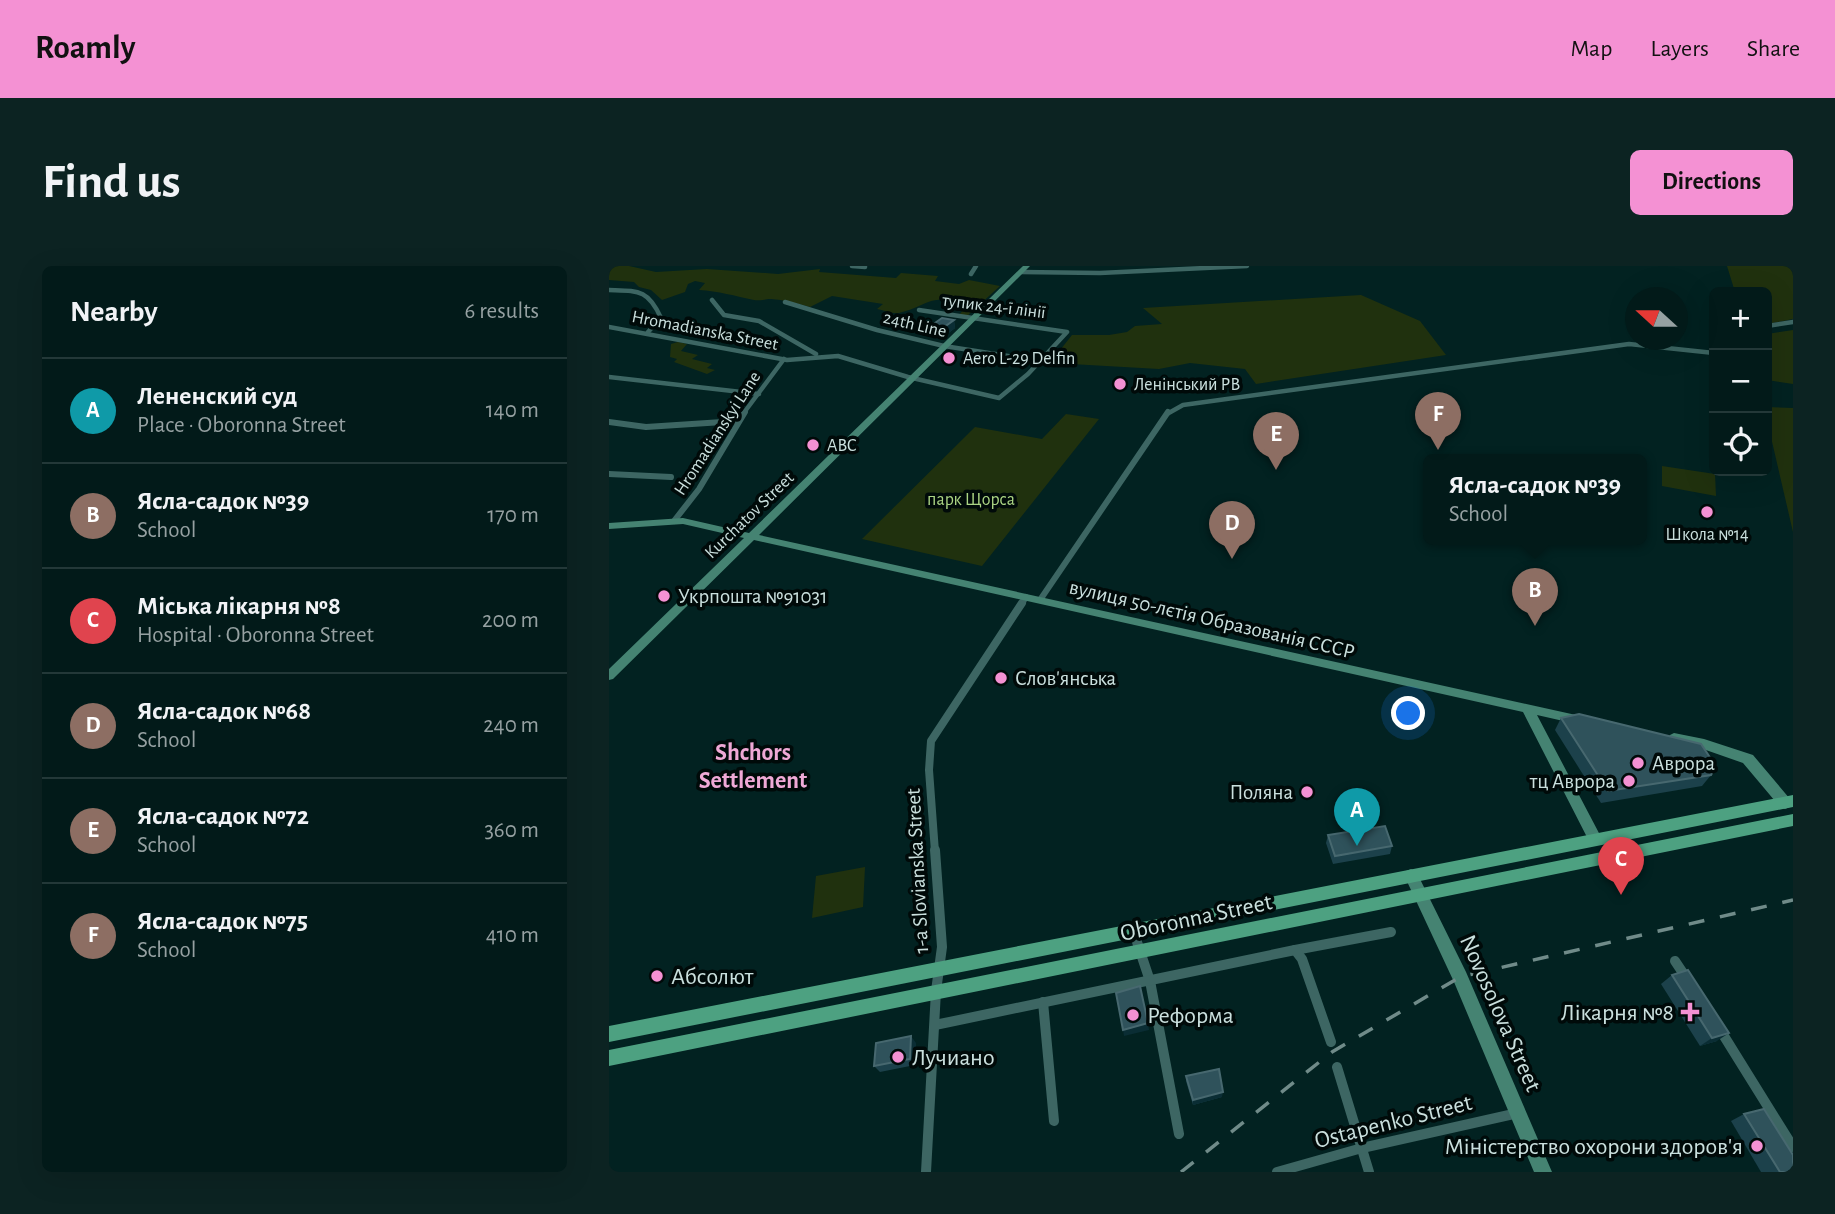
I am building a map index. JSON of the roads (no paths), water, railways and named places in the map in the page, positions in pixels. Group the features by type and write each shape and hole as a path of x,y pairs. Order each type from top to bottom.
{"main road":[{"name":"Kurchatov Street","path":"752,536 912,377"},
{"path":"1528,709 1595,839"},
{"name":"Oboronna Street","path":"609,1034 1789,802"},
{"name":"Oboronna Street","path":"609,1058 936,990 1793,820"},
{"name":"Novosolova Street","path":"1411,875 1460,977 1543,1172"}],"street":[{"path":"852,266 865,267"},
{"path":"971,274 976,266"},
{"path":"912,377 1024,269 1100,273 1247,266"},
{"path":"609,290 643,292 653,299 661,318 648,332"},
{"path":"712,300 724,314 759,321 816,354"},
{"name":"24th Line","path":"785,302 877,330 944,346 1041,361"},
{"name":"тупик 24-ї лінії","path":"919,310 1067,331 1041,361"},
{"path":"1772,325 1793,322"},
{"name":"Hromadianska Street","path":"609,327 784,359 816,354 841,354 912,377 999,398 1018,385 1041,361"},
{"path":"1040,600 1169,411 1183,405 1629,344 1709,352"},
{"name":"Hromadianskyi Lane","path":"674,521 707,477 738,421 784,359"},
{"path":"609,377 759,394"},
{"path":"609,422 646,426 738,421"},
{"path":"609,474 671,477"},
{"name":"вулиця 50-лєтія Образованія СССР","path":"609,526 674,521 752,536 1595,723"},
{"name":"Kurchatov Street","path":"609,676 752,536"},
{"name":"1-a Slovianska Street","path":"926,1172 936,990 942,947 929,770 931,741 1026,597"},
{"path":"1663,736 1704,744 1748,759 1789,802"},
{"path":"1133,930 1150,981 1179,1133"},
{"path":"935,1025 1391,932"},
{"path":"1295,950 1302,959 1331,1042"},
{"path":"1675,961 1690,984"},
{"path":"1043,1002 1053,1121"},
{"path":"1712,1019 1793,1147"},
{"path":"1337,1067 1370,1172"},
{"name":"Ostapenko Street","path":"1277,1172 1362,1148 1518,1112"}],"railway":[{"path":"1181,1172 1332,1052 1460,977 1793,900"}],"place":[{"name":"Aero L-29 Delfin","path":"949,358"},
{"name":"Ленінський РВ","path":"1120,384"},
{"name":"ABC","path":"813,445"},
{"name":"Ясла-садок №75","path":"1438,450"},
{"name":"Ясла-садок №72","path":"1276,470"},
{"name":"Школа №14","path":"1707,512"},
{"name":"Ясла-садок №68","path":"1232,559"},
{"name":"Укрпошта №91031","path":"664,596"},
{"name":"Ясла-садок №39","path":"1535,626"},
{"name":"Слов'янська","path":"1001,678"},
{"name":"Аврора","path":"1638,763"},
{"name":"тц Аврора","path":"1629,781"},
{"name":"Поляна","path":"1307,792"},
{"name":"Лененский суд","path":"1357,846"},
{"name":"Міська лікарня №8","path":"1621,895"},
{"name":"Абсолют","path":"657,976"},
{"name":"Лікарня №8","path":"1690,1012"},
{"name":"Реформа","path":"1133,1015"},
{"name":"Лучиано","path":"898,1057"},
{"name":"Міністерство охорони здоров'я","path":"1757,1146"}],"district":[{"name":"Shchors Settlement","path":"753,766"}],"park label":[{"name":"парк Щорса","path":"971,499"}]}
